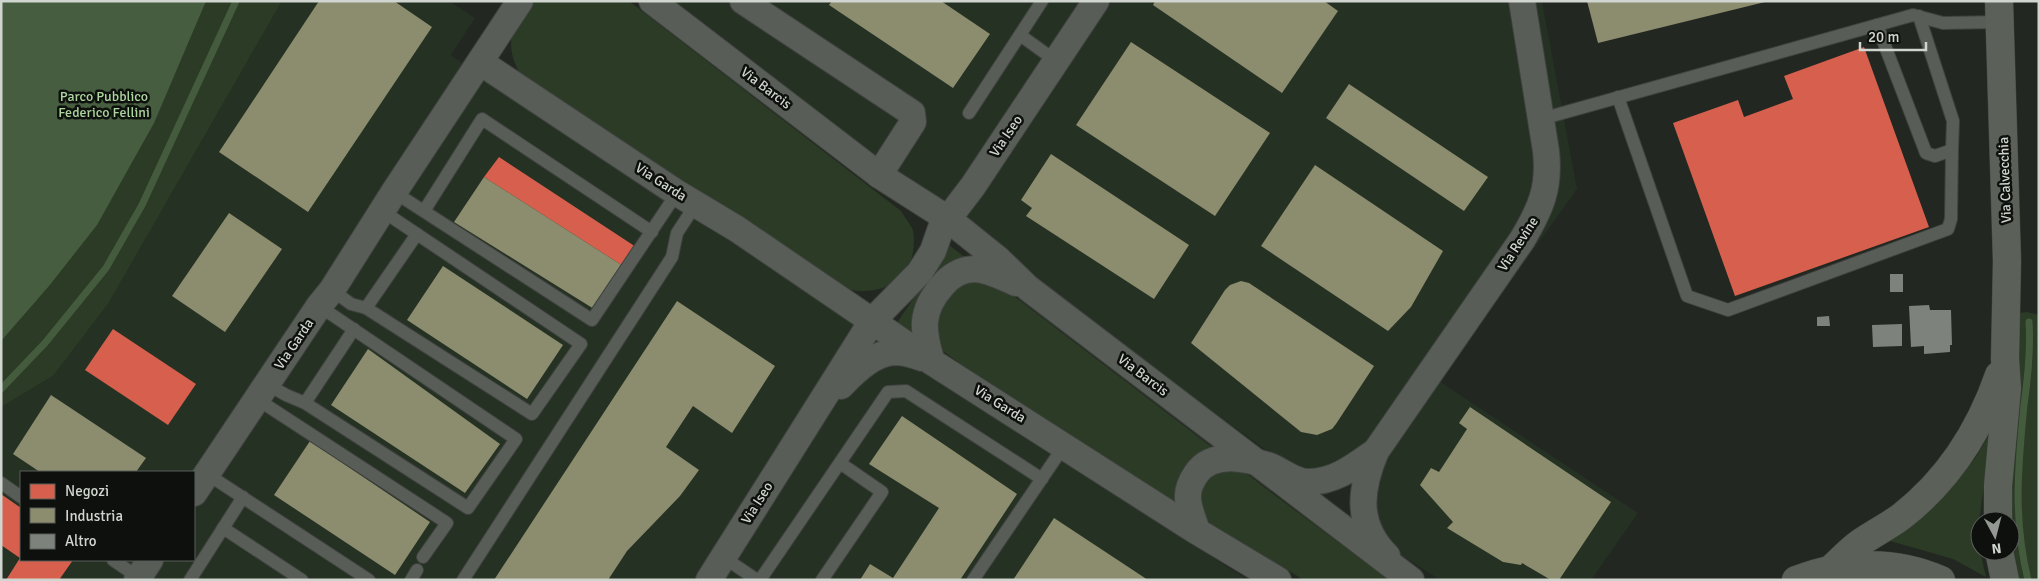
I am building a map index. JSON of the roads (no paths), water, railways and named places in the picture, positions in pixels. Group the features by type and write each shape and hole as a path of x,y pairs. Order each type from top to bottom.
{"main road":[{"name":"Via Calvecchia","path":"1998,511 1998,486 2006,397 2007,261 2000,11"},
{"name":"Via Calvecchia","path":"1831,569 1859,544 1902,516 1941,479 1958,457 1984,416 2005,359"},
{"path":"2001,561 2005,580"},
{"path":"1796,580 1831,569 1865,565 1888,566 1916,571 1940,580"}],"street":[{"path":"480,62 520,1"},
{"name":"Via Barcis","path":"652,1 879,175 948,219 999,260 1028,288 1412,580"},
{"path":"743,1 912,113 913,122 879,175"},
{"name":"Via Iseo","path":"709,580 872,321 916,277 933,251 941,228 973,186 1096,1"},
{"name":"Via Revine","path":"1412,580 1379,548 1369,531 1363,495 1366,474 1376,451 1522,240 1541,208 1546,192 1548,169 1522,1"},
{"name":"Via Garda","path":"200,483 326,298 480,62 686,198 737,229 932,362 1268,577"},
{"path":"900,189 924,228 925,244 916,277"},
{"name":"Via Barcis","path":"932,362 926,343 926,314 928,305 946,281 958,273 973,269 990,271 1028,288"},
{"name":"Via Iseo","path":"840,300 880,301 895,294 916,277"},
{"name":"Via Iseo","path":"806,426 851,375 872,360 894,352 913,355 932,362"},
{"name":"Via Revine","path":"1257,463 1306,483 1328,480 1346,472 1376,451"},
{"name":"Via Barcis","path":"1197,532 1188,495 1191,481 1200,468 1214,459 1240,458 1257,463"}],"lane":[{"path":"969,113 1042,1"},
{"path":"1541,119 1913,15 1943,23 2000,11"},
{"path":"1618,97 1687,296 1728,310 1948,229 1951,219 1953,121 1919,16"},
{"path":"1877,25 1926,153 1935,156 1952,150"},
{"path":"1020,35 1056,61"},
{"path":"424,212 482,119 652,232"},
{"path":"388,201 424,212 592,320 652,232 686,198"},
{"path":"463,580 672,257 686,198"},
{"path":"326,298 366,308 532,414 581,344 416,234 388,201"},
{"path":"366,308 416,234"},
{"path":"262,391 286,395 305,403 468,508 516,439 354,329 326,298"},
{"path":"305,403 354,329"},
{"path":"262,391 447,522 423,557"},
{"path":"723,557 759,580 888,392 906,391 1042,479"},
{"path":"972,580 1064,446"},
{"path":"822,580 882,492 840,463"},
{"path":"1,483 20,496"},
{"path":"200,483 243,496 369,580"},
{"path":"190,580 243,496"},
{"path":"223,528 302,580"},
{"path":"115,561 142,572"}],"waterway":[{"path":"1,389 45,343 106,268 142,205 236,1"},
{"path":"2028,580 2020,536 2018,492 2020,450 2029,364 2029,322"}],"park label":[{"name":"Parco Pubblico Federico Fellini","path":"104,104"}]}
